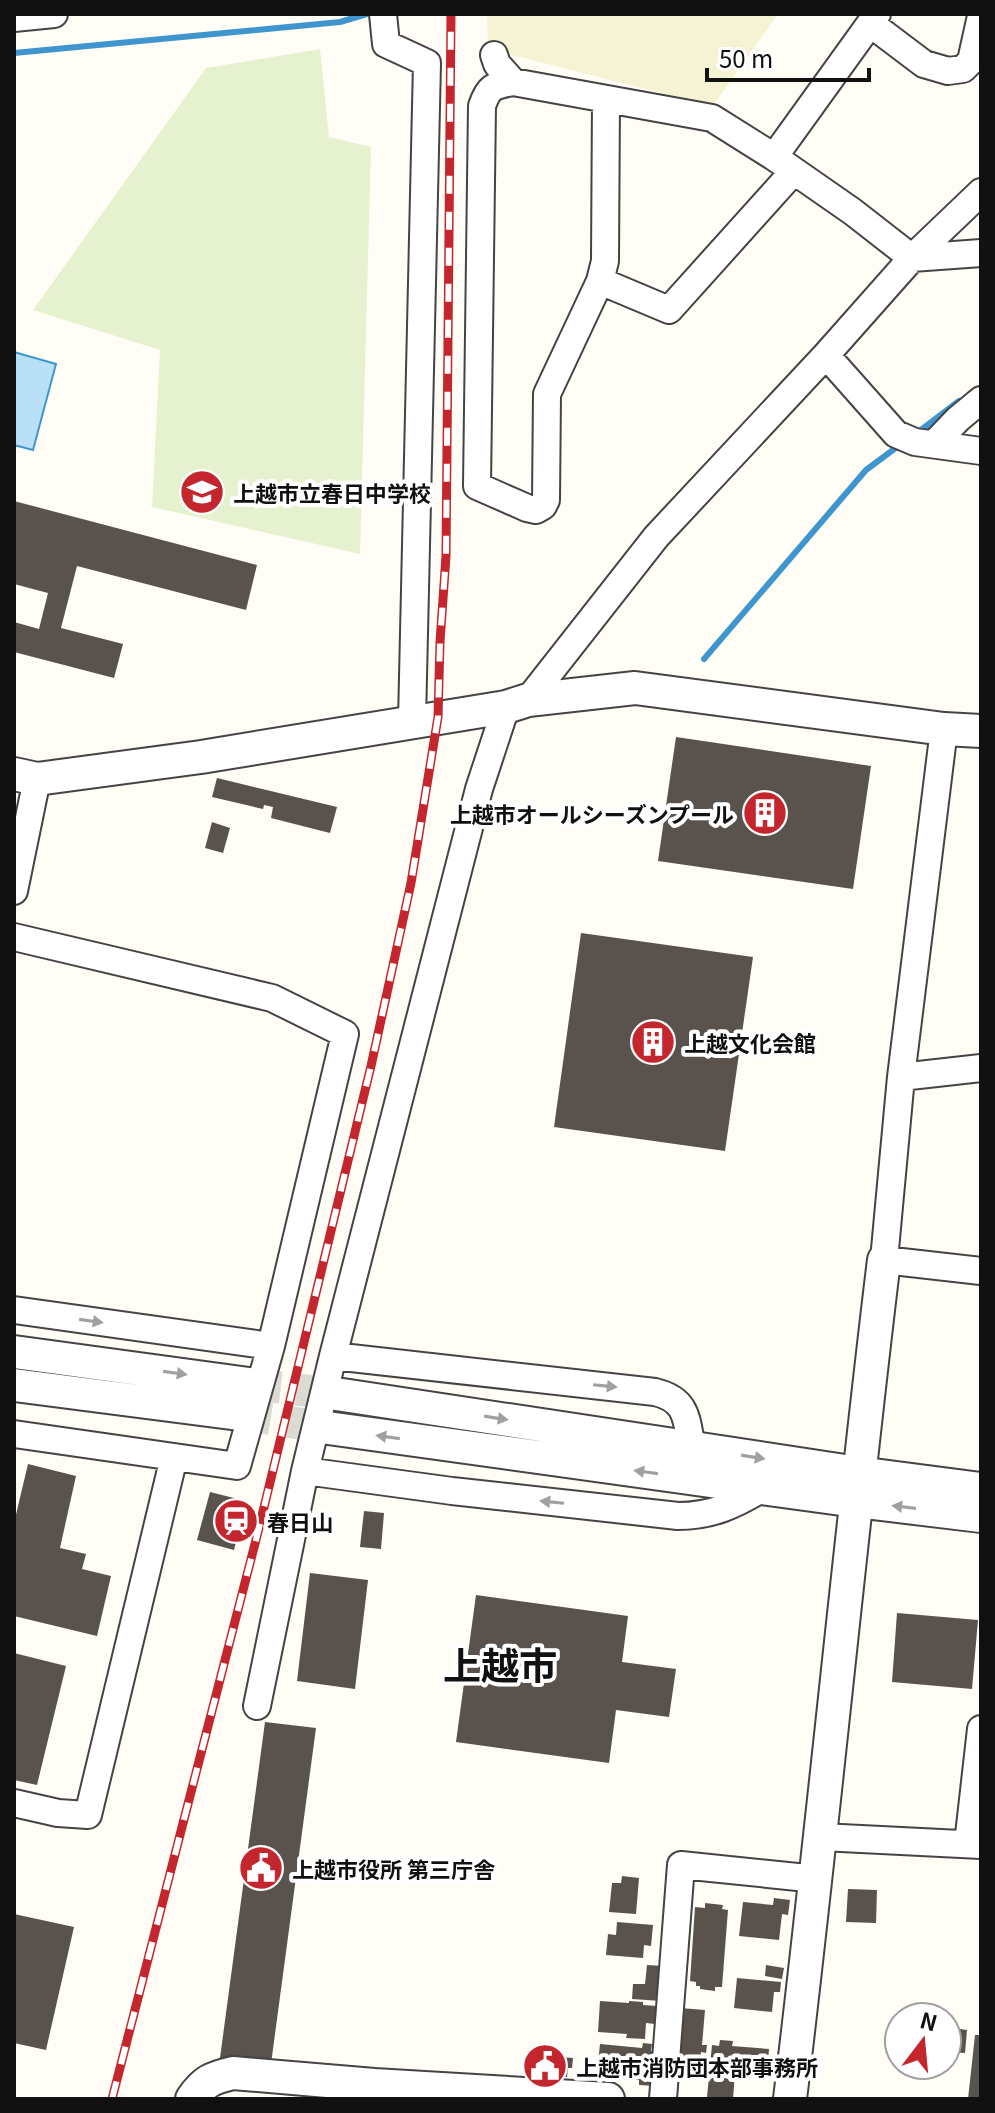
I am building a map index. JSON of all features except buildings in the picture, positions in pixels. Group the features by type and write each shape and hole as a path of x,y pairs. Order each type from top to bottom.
{"street":[{"path":"14,18 54,14"},
{"path":"383,14 386,44 427,63 412,721"},
{"path":"600,281 669,310 784,164 874,19 924,64 948,71 963,69 971,61 981,16"},
{"path":"494,55 497,64 513,82"},
{"path":"606,99 605,261 600,281 547,394 546,500 536,510 477,486 482,106 487,91 495,86 513,82 712,118 853,212 912,258 981,253"},
{"path":"257,1706 305,1471 479,789 517,704 656,537 912,258 981,192"},
{"path":"826,355 896,434 915,442 981,451"},
{"path":"934,444 981,400"},
{"path":"14,891 26,776 201,757 517,704 635,688 944,729 981,731"},
{"path":"790,2099 817,1879 901,1077 944,729"},
{"path":"14,937 272,998 345,1034 271,1346 237,1466 14,1434"},
{"path":"901,1077 981,1068"},
{"path":"884,1260 981,1271"},
{"path":"14,1310 271,1346"},
{"path":"14,1352 249,1384"},
{"path":"333,1356 669,1395 686,1416 692,1448"},
{"path":"14,1385 239,1414"},
{"path":"336,1394 692,1448 981,1516"},
{"path":"328,1428 763,1488 981,1489"},
{"path":"14,1803 58,1813 88,1815 174,1457"},
{"path":"305,1471 678,1516 710,1513 737,1503 763,1488"},
{"path":"821,1837 974,1845 981,1729"},
{"path":"663,2099 681,1865 817,1879"},
{"path":"192,2099 201,2084 233,2073 608,2099"}],"shaded area":[{"path":"487,14 778,14 713,106 488,49"}],"green space":[{"path":"320,49 329,137 371,147 360,554 152,507 160,350 33,310 206,68"}],"water":[{"path":"14,352 56,364 33,450 14,445"}],"waterway":[{"path":"14,53 340,22 367,14"},
{"path":"917,433 959,401"},
{"path":"704,659 866,470 901,444"}],"tunnel":[{"path":"249,1384 336,1394"},
{"path":"239,1414 328,1428"}],"railway":[{"path":"112,2099 258,1532 371,1066 411,883 438,717 446,556 451,14"}],"place":[{"name":"上越市立春日中学校","path":"202,492"},
{"name":"上越市オールシーズンプール","path":"765,813"},
{"name":"上越文化会館","path":"653,1042"},
{"name":"春日山","path":"236,1521"},
{"name":"上越市役所 第三庁舎","path":"261,1868"},
{"name":"上越市消防団本部事務所","path":"545,2066"}],"district":[{"name":"上越市","path":"500,1663"}]}
